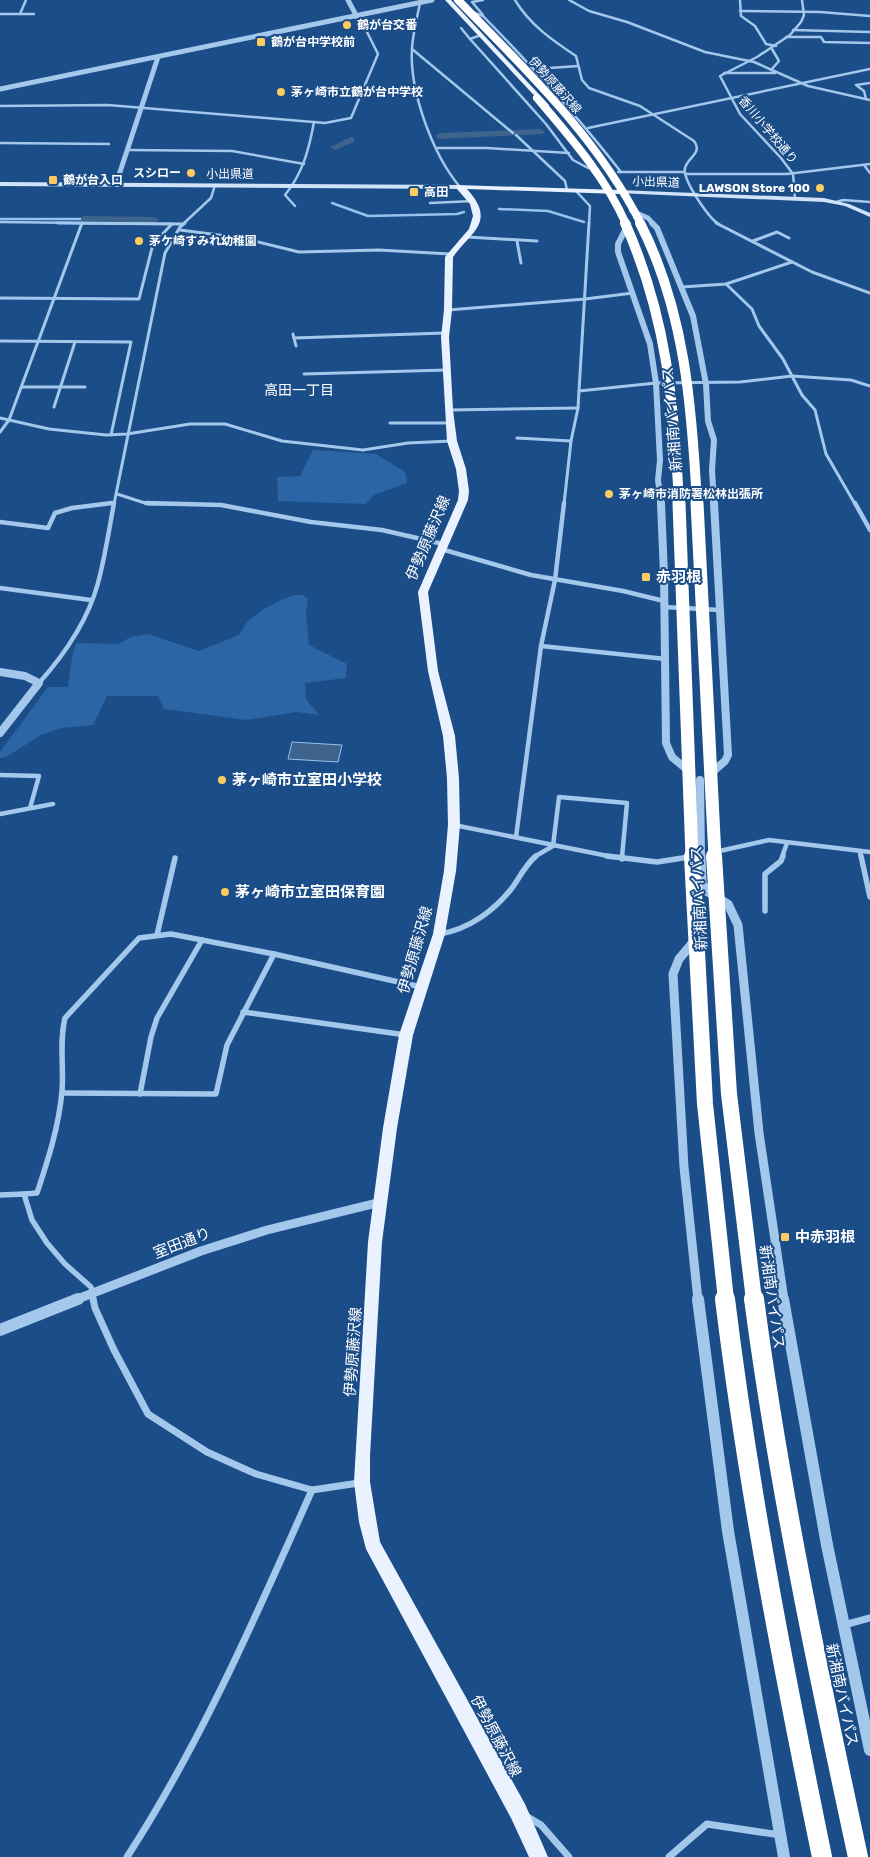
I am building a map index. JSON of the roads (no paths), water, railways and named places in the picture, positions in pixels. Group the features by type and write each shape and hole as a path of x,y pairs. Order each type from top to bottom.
{"highway":[{"name":"新湘南バイパス","path":"447,0 562,126 586,157 610,194 634,241 646,270 668,356 675,422 680,515 696,964 702,1068 713,1188 730,1336 745,1438 776,1620 822,1857"},
{"name":"新湘南バイパス","path":"456,0 574,125 599,156 624,193 641,224 660,268 673,308 681,343 692,419 720,986 734,1134 764,1372 783,1484 806,1607 858,1857"}],"main road":[{"name":"伊勢原藤沢線","path":"447,0 539,97 616,192"},
{"name":"伊勢原藤沢線","path":"456,0 562,115 607,172 616,192"},
{"path":"562,115 574,112"},
{"name":"小出県道","path":"0,184 460,186"},
{"path":"460,186 616,192"},
{"path":"450,254 467,238 477,215 474,201 460,186"},
{"name":"小出県道","path":"616,192 795,198 836,202 870,215"},
{"name":"伊勢原藤沢線","path":"450,254 445,334 449,410 452,441 461,469 464,491 463,500 423,592 433,671 451,749 454,825 450,871 439,934 406,1035 396,1088 375,1242 362,1482 367,1522 372,1543 518,1812 539,1857"}],"street":[{"path":"20,14 26,0"},
{"path":"0,106 108,105 325,123 351,118 378,54 361,20 357,17 348,0"},
{"path":"0,89 357,17 432,0"},
{"path":"483,0 472,2 574,112 621,172"},
{"path":"515,0 524,15 543,32 576,56 582,80 589,88 632,103 697,145 696,154 688,163 685,173 700,204 713,221 812,272 870,292"},
{"path":"569,0 589,11 627,22 705,52 750,61 801,83 870,100"},
{"path":"740,0 741,16 754,25 766,44 776,46"},
{"path":"722,73 772,49 786,38 803,20 802,0"},
{"path":"420,3 412,48 417,102 450,175 460,186"},
{"path":"464,10 483,16"},
{"path":"740,11 870,16"},
{"path":"0,14 34,14"},
{"path":"461,28 546,124 569,154 588,168 597,168"},
{"path":"793,30 870,32"},
{"path":"470,39 481,35"},
{"path":"786,38 821,37 824,42 870,42"},
{"path":"412,48 514,134 590,206 578,408 570,442 555,580 541,646 516,837"},
{"path":"771,70 779,61 772,49"},
{"path":"116,184 158,57"},
{"path":"535,69 578,66"},
{"path":"588,128 870,69"},
{"path":"722,73 776,73"},
{"name":"香川小学校通り","path":"722,73 720,79 740,114 776,152 793,174 795,198"},
{"path":"866,99 864,91 856,86 870,83"},
{"path":"295,206 285,195 294,186 308,159 314,122"},
{"path":"0,143 108,144"},
{"path":"437,148 487,148 569,154"},
{"path":"128,150 232,151 304,164"},
{"path":"607,172 793,174 870,164"},
{"path":"864,165 870,173"},
{"path":"0,733 58,660 76,632 92,600 101,572 164,252 184,224 211,198 215,185"},
{"path":"616,192 632,211 648,218 657,228 682,287 699,340 706,381 708,421 714,440 712,470 728,755 715,771 700,780"},
{"path":"616,192 628,227 618,244 618,252 650,344 656,383 660,460 658,480 661,505 666,659 666,743 672,757 700,780"},
{"path":"836,202 843,200 870,202"},
{"path":"430,202 474,201"},
{"path":"0,222 184,224"},
{"path":"0,432 10,420 82,223"},
{"path":"0,298 139,299 153,244 172,224"},
{"path":"180,230 242,238 293,252 388,250 450,254"},
{"path":"753,241 777,232 789,238"},
{"path":"467,238 537,241"},
{"path":"517,241 520,262"},
{"path":"682,287 726,284 792,262"},
{"path":"726,284 752,309 758,326 792,376 802,395 815,410 826,454 870,530"},
{"path":"448,310 585,299 633,293"},
{"path":"294,334 296,346"},
{"path":"294,338 445,334"},
{"path":"0,341 131,342 111,435"},
{"path":"54,407 75,342"},
{"path":"304,374 447,370"},
{"path":"579,391 656,383 740,382 792,376 843,379 870,386"},
{"path":"22,387 85,387"},
{"path":"449,410 578,408"},
{"path":"0,418 69,432 111,435 190,424 215,423 250,430 282,441 363,450 452,441"},
{"path":"390,423 450,424"},
{"path":"517,438 570,442"},
{"path":"117,494 148,504 221,505 311,522 382,530 442,546 531,576 618,590 664,604 720,610"},
{"path":"0,522 48,528 55,513 72,508 114,503"},
{"path":"0,588 92,600"},
{"path":"541,646 666,659"},
{"path":"0,672 25,676 39,683"},
{"path":"0,775 39,776 30,808"},
{"path":"700,780 702,884 708,892 728,904 738,925 765,1183 816,1490 870,1750"},
{"path":"554,846 559,797 627,803 622,859"},
{"path":"0,814 54,804"},
{"path":"454,825 622,859 657,862 700,856 769,840 870,852"},
{"path":"765,911 765,874 781,861 787,843"},
{"path":"439,934 449,933 494,908 512,888 531,859 554,846"},
{"path":"860,852 870,897"},
{"path":"157,935 175,858"},
{"path":"701,873 699,883 699,932 690,948 676,962 673,974 684,1167 703,1345 728,1531 784,1857"},
{"path":"0,1195 36,1193 57,1124 63,1072 61,1030 65,1018 139,938 171,934 274,954 422,987"},
{"path":"140,1094 151,1037 157,1018 202,940"},
{"path":"62,1093 216,1094 227,1045 274,954"},
{"path":"243,1012 406,1035"},
{"path":"24,1194 32,1220 47,1243 65,1264 91,1287 91,1295 114,1350 148,1414 206,1452 256,1474 312,1490 362,1482"},
{"name":"室田通り","path":"0,1330 201,1251 267,1230 381,1202"},
{"path":"127,1857 176,1781 198,1739 229,1675 312,1490"},
{"path":"843,1626 870,1618"},
{"path":"518,1812 541,1825 569,1857"},
{"path":"669,1857 707,1824 780,1835"}],"waterway":[{"path":"440,136 540,132"},
{"path":"335,147 351,140"},
{"path":"332,203 368,216 457,214 464,212"},
{"path":"499,209 548,211 584,222"},
{"path":"0,219 84,219"},
{"path":"84,219 154,220"}],"place":[{"name":"鶴が台交番","path":"347,25"},
{"name":"鶴が台中学校前","path":"261,42"},
{"name":"茅ヶ崎市立鶴が台中学校","path":"281,92"},
{"name":"スシロー","path":"191,173"},
{"name":"鶴が台入口","path":"53,180"},
{"name":"LAWSON Store 100","path":"820,188"},
{"name":"高田","path":"414,192"},
{"name":"茅ケ崎すみれ幼稚園","path":"139,241"},
{"name":"茅ヶ崎市消防署松林出張所","path":"609,494"},
{"name":"赤羽根","path":"646,577"},
{"name":"茅ヶ崎市立室田小学校","path":"222,780"},
{"name":"茅ヶ崎市立室田保育園","path":"225,892"},
{"name":"中赤羽根","path":"785,1237"}],"district":[{"name":"高田一丁目","path":"299,390"}]}
